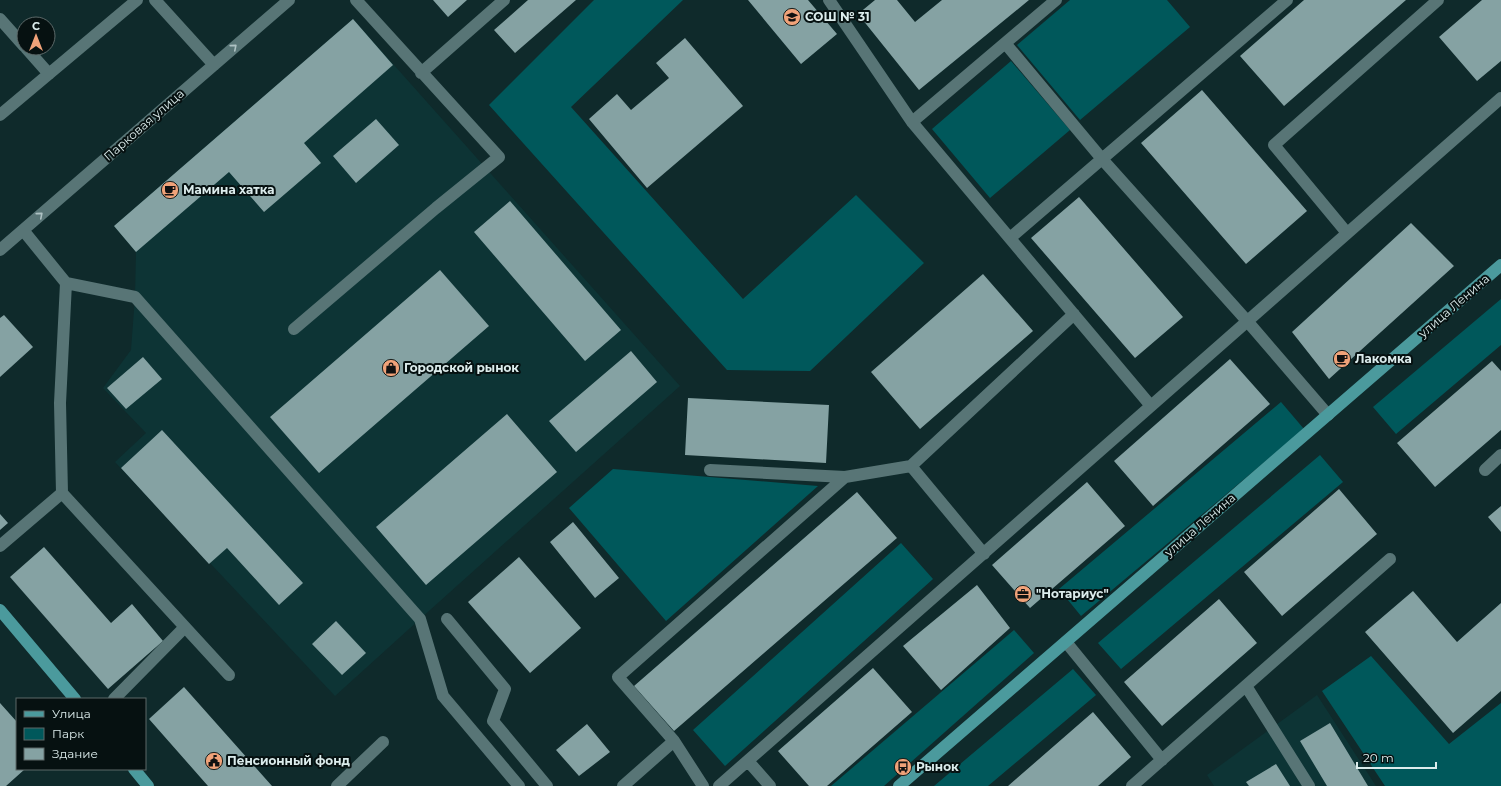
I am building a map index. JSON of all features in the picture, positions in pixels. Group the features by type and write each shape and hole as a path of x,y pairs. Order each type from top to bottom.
{"main road":[{"name":"улица Ленина","path":"899,786 1501,265"},
{"path":"0,610 74,698"},
{"path":"135,770 148,786"}],"street":[{"path":"0,115 137,0"},
{"path":"155,0 214,65"},
{"name":"Парковая улица","path":"0,250 289,0"},
{"path":"294,329 430,213 499,157 356,0"},
{"path":"421,73 504,0"},
{"path":"829,0 912,122 1151,406"},
{"path":"912,122 1056,0"},
{"path":"1010,238 1287,0"},
{"path":"1347,233 1274,145 1438,0"},
{"path":"0,19 16,37"},
{"path":"1005,43 1102,159 1248,322 1328,415"},
{"path":"33,56 49,74"},
{"path":"719,786 1501,98"},
{"path":"23,230 66,283 135,297 420,619 443,696 518,786"},
{"path":"66,283 60,403 62,493 229,675"},
{"path":"710,470 845,478 911,466 1074,314"},
{"path":"1485,470 1501,456"},
{"path":"911,466 984,554"},
{"path":"703,786 674,741 618,677 845,478"},
{"path":"0,546 62,493"},
{"path":"1132,786 1390,559"},
{"path":"447,620 505,689 493,721 547,786"},
{"path":"115,698 185,627"},
{"path":"1066,642 1162,760"},
{"path":"1246,686 1309,786"},
{"path":"623,786 674,741"},
{"path":"337,786 383,742"},
{"path":"748,760 770,786"}],"shaded area":[{"name":"Городской рынок","path":"353,19 680,386 335,696 115,462 146,433 103,388 131,350 135,297 136,252 114,226"},
{"path":"1014,630 1034,653 884,786 831,786"},
{"path":"1317,695 1376,786 1214,786 1207,775"}],"green space":[{"path":"594,0 683,0 571,107 743,299 856,195 924,263 810,371 727,370 489,105"},
{"path":"1070,0 1167,0 1190,27 1080,120 1017,45"},
{"path":"1011,61 1070,130 990,198 932,129"},
{"path":"1501,299 1501,345 1396,434 1373,407"},
{"path":"1281,402 1304,429 1081,616 1059,589"},
{"path":"1320,455 1343,482 1121,669 1098,643"},
{"path":"613,469 818,486 666,621 569,508"},
{"path":"901,543 933,579 725,766 693,730"},
{"path":"1371,656 1449,744 1501,703 1501,786 1385,786 1322,691"},
{"path":"1073,669 1096,695 988,786 934,786"}],"building":[{"path":"433,0 467,0 448,17"},
{"path":"528,0 576,0 515,53 494,30"},
{"name":"СОШ № 31","path":"748,0 808,0 837,34 801,64"},
{"path":"875,0 897,0 915,22 942,0 1029,0 919,90 858,14"},
{"path":"1304,0 1406,0 1284,106 1240,56"},
{"path":"1482,0 1501,0 1501,61 1477,81 1439,37"},
{"path":"353,19 393,65 304,143 321,163 264,212 229,172 136,252 114,226"},
{"path":"685,38 743,106 647,188 589,119 617,94 631,110 669,78 656,63"},
{"path":"1202,90 1307,211 1246,264 1141,143"},
{"path":"376,119 399,145 356,183 333,156"},
{"path":"1079,197 1183,317 1135,358 1031,238"},
{"path":"510,201 621,330 585,361 474,232"},
{"path":"1411,223 1454,266 1329,379 1292,332"},
{"path":"440,270 489,326 319,473 270,417"},
{"path":"983,274 1033,331 920,429 871,372"},
{"path":"4,315 33,347 0,377 0,318"},
{"path":"631,351 657,382 576,452 549,421"},
{"path":"143,357 162,379 126,409 107,388"},
{"path":"1230,359 1270,404 1153,506 1114,461"},
{"path":"1492,361 1501,371 1501,430 1435,487 1397,443"},
{"path":"688,398 829,405 826,463 685,455"},
{"path":"507,414 557,472 426,585 376,527"},
{"path":"162,430 303,583 279,605 227,548 209,564 121,468"},
{"path":"1087,482 1125,526 1030,608 992,565"},
{"path":"1339,489 1377,534 1282,616 1244,572"},
{"path":"857,492 897,538 674,731 634,686"},
{"path":"1501,506 1501,532 1488,517"},
{"path":"0,514 8,523 0,530"},
{"path":"573,522 619,578 595,598 550,542"},
{"path":"44,547 111,623 132,604 163,641 108,689 10,577"},
{"path":"519,557 581,628 530,673 468,602"},
{"path":"977,585 1010,628 941,690 903,646"},
{"path":"1413,591 1457,642 1501,603 1501,691 1453,733 1365,632"},
{"path":"1219,599 1257,643 1162,726 1124,682"},
{"path":"336,621 366,653 342,675 312,644"},
{"path":"873,668 912,712 827,786 809,786 778,751"},
{"path":"184,687 272,786 208,786 149,719"},
{"path":"0,703 16,721 16,770 24,770 6,786 0,786"},
{"path":"1093,712 1131,757 1098,786 1008,786"},
{"path":"1330,723 1368,786 1327,786 1300,741"},
{"path":"587,724 610,752 579,776 556,750"},
{"path":"1276,764 1290,786 1249,786 1246,782"}],"place":[{"name":"СОШ № 31","path":"792,17"},
{"name":"Мамина хатка","path":"170,190"},
{"name":"Лакомка","path":"1342,359"},
{"name":"Городской рынок","path":"391,368"},
{"name":"\"Нотариус\"","path":"1023,594"},
{"name":"Пенсионный фонд","path":"214,761"},
{"name":"Рынок","path":"903,767"}]}
